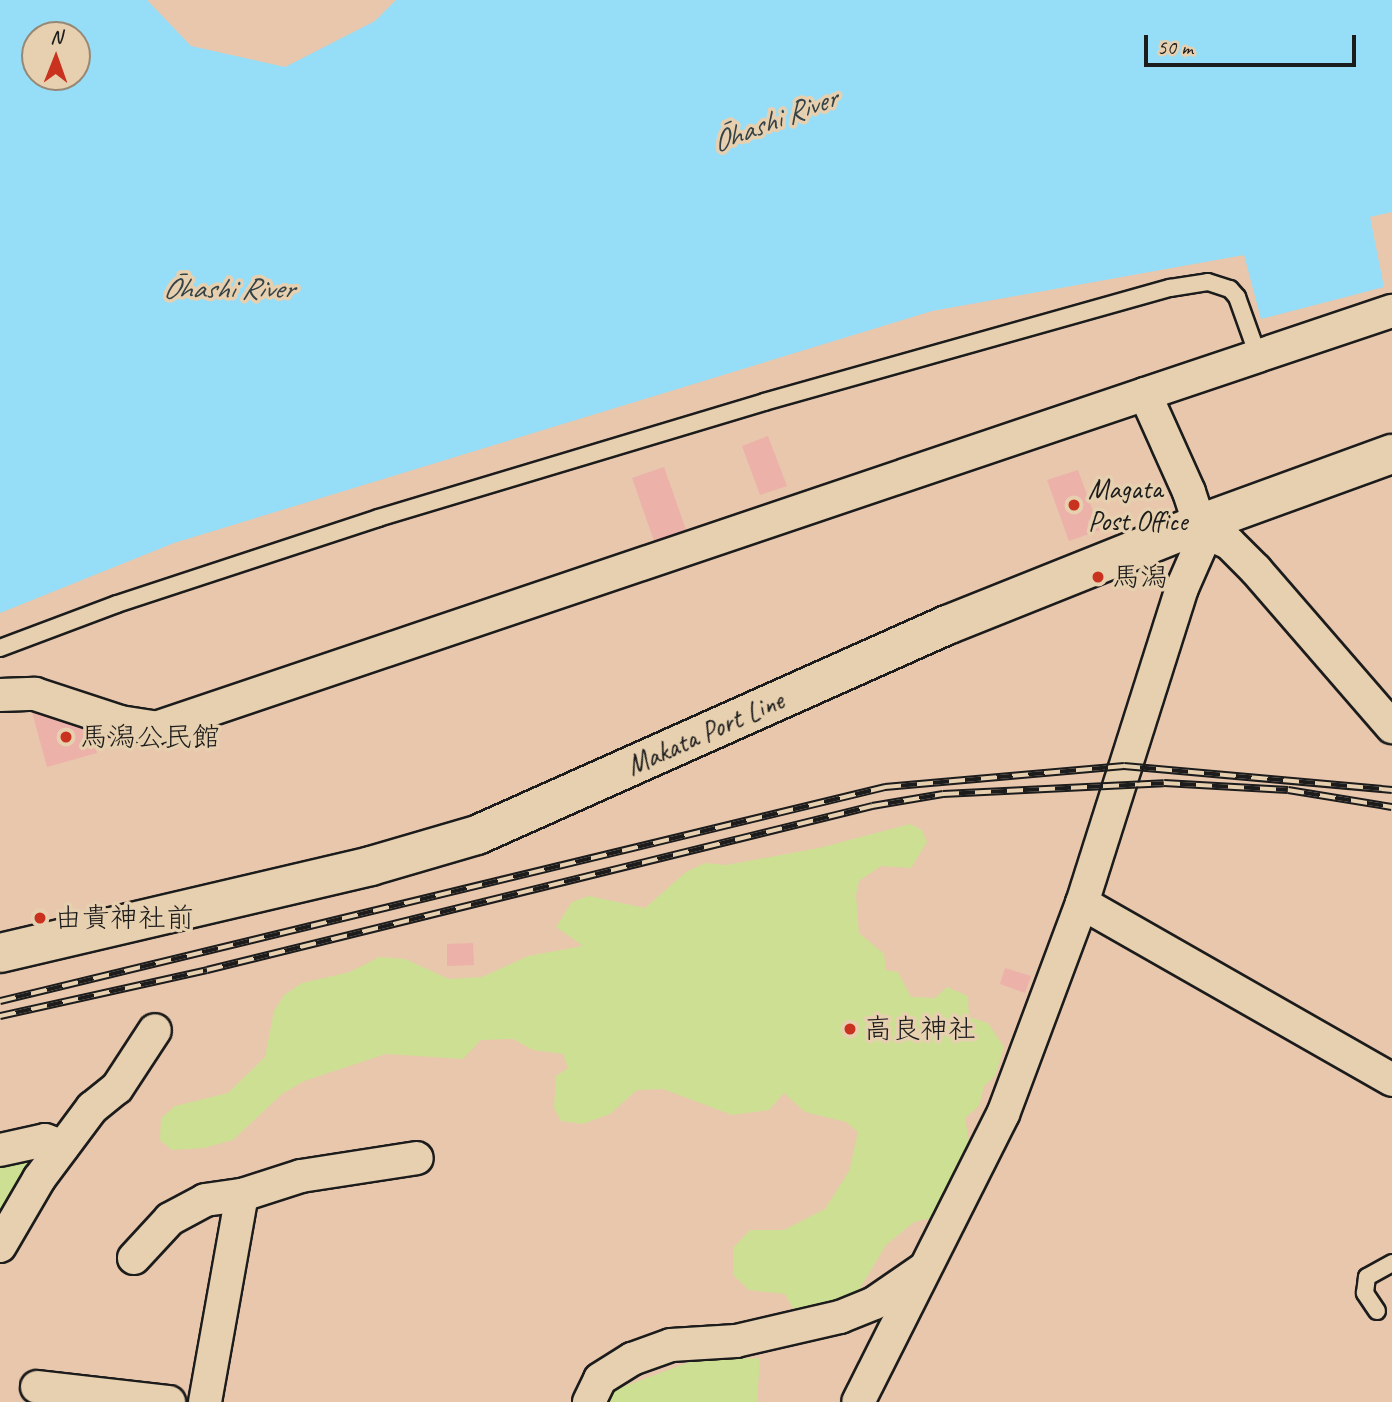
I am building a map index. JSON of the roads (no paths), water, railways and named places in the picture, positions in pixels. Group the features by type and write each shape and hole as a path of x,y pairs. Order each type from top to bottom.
{"main road":[{"name":"Makata Port Line","path":"0,953 371,866 477,835 947,625 1392,454"}],"street":[{"path":"0,695 35,694 120,722 156,728 1145,394 1257,353 1392,311"},
{"path":"1145,394 1203,527 1229,543 1256,570 1392,727"},
{"path":"858,1402 1003,1114 1082,903 1118,783 1203,527"},
{"path":"1082,903 1211,972 1392,1080"},
{"path":"0,1246 62,1146 92,1108 117,1088 155,1030"},
{"path":"0,1150 45,1140 62,1146"},
{"path":"134,1258 170,1219 205,1200 242,1195 301,1176 417,1158"},
{"path":"205,1402 242,1195"},
{"path":"589,1402 600,1378 632,1359 671,1345 736,1340 840,1317 883,1298 926,1267"},
{"path":"37,1387 169,1402"}],"lane":[{"path":"0,648 117,604 378,518 764,402 1170,288 1208,282 1230,289 1237,297 1257,353"},
{"path":"1377,1311 1365,1293 1367,1277 1392,1263"}],"water":[{"name":"Ōhashi River","path":"0,0 147,0 191,46 285,67 375,21 396,0 1392,0 1392,212 1370,217 1384,287 1261,319 1244,255 932,311 174,543 0,613"}],"railway":[{"path":"0,1001 885,787 1124,766 1392,790"},
{"path":"0,1016 207,970 872,806 943,794 1164,783 1288,790 1392,807"}],"place":[{"name":"Magata Post Office","path":"1074,505"},
{"name":"馬潟","path":"1098,577"},
{"name":"馬潟公民館","path":"66,737"},
{"name":"由貴神社前","path":"40,918"},
{"name":"高良神社","path":"850,1029"}]}
